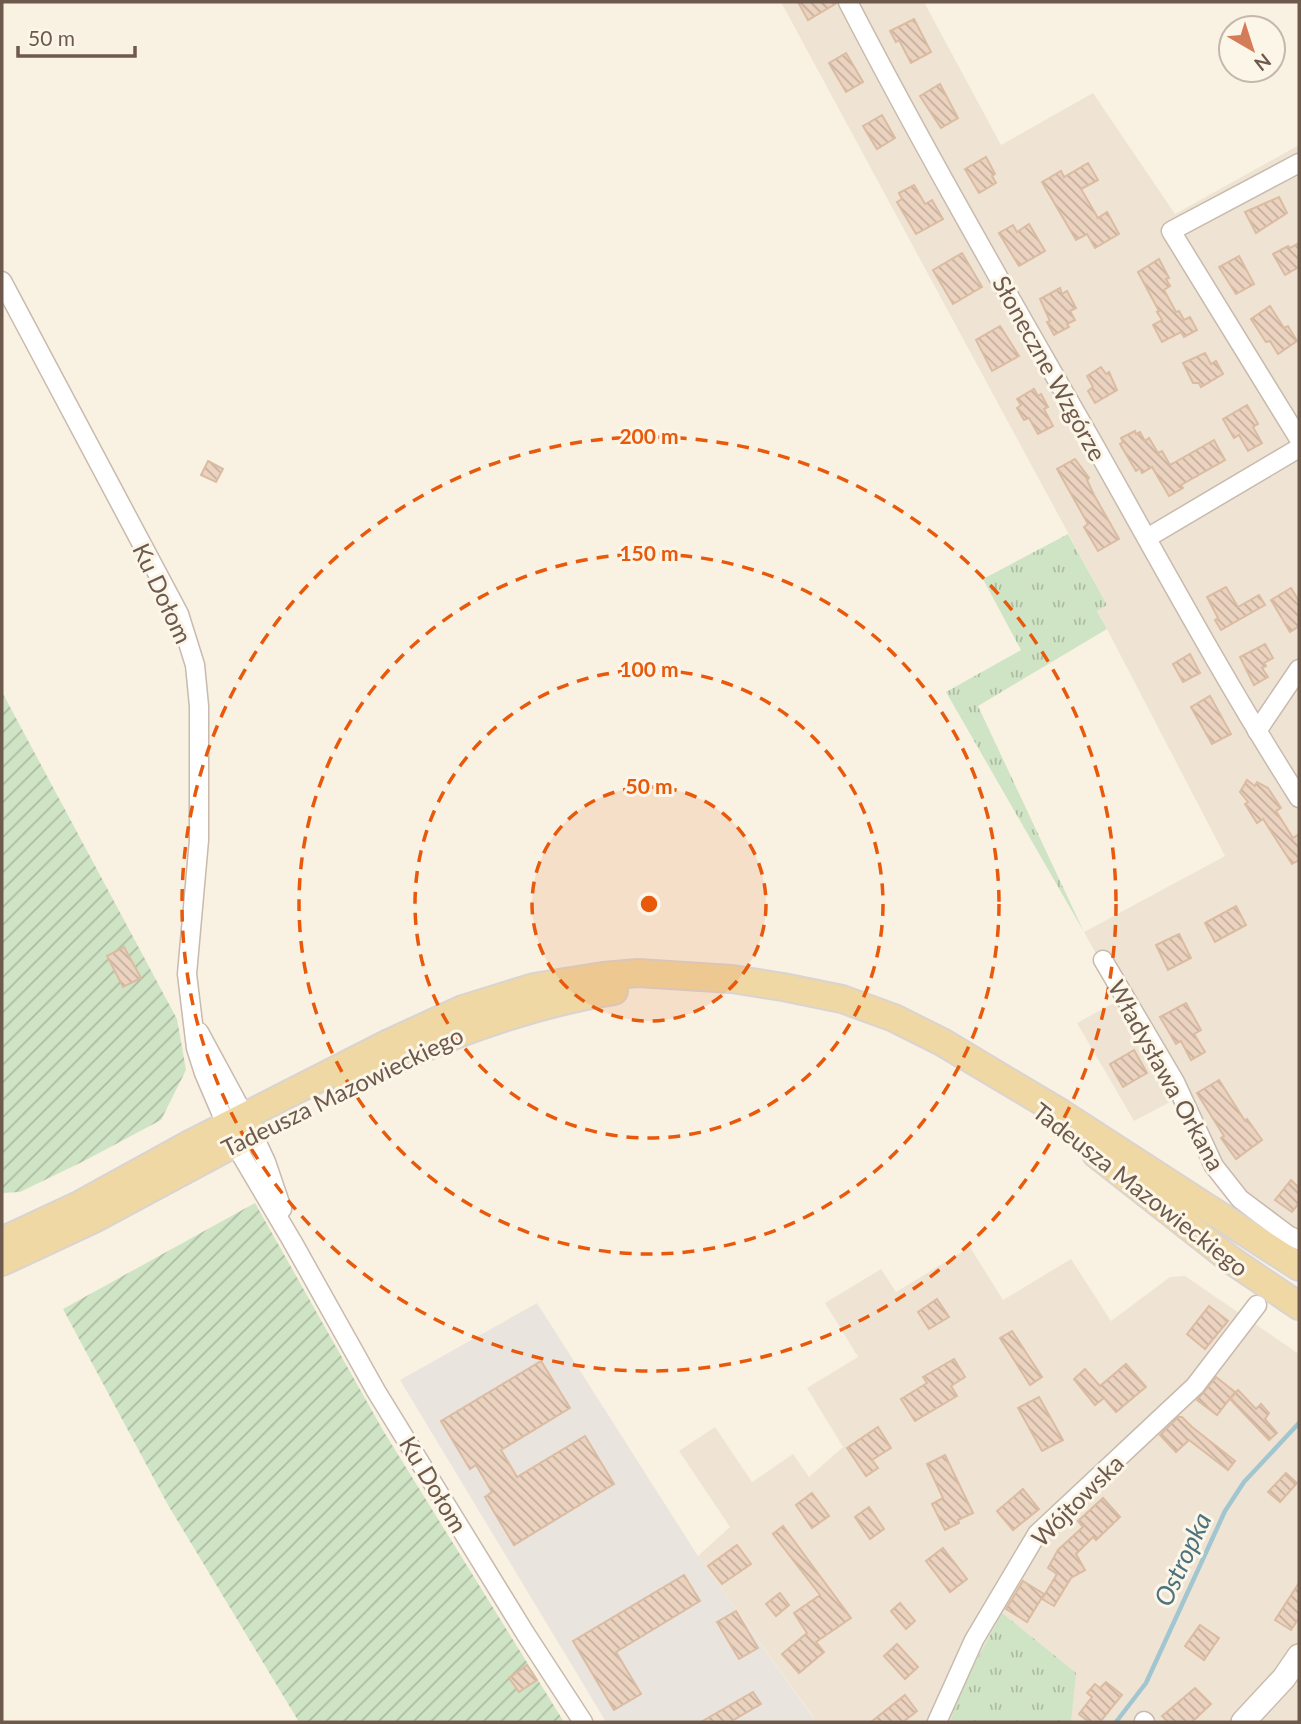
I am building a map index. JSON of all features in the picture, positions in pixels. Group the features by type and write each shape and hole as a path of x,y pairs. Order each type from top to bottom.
{"main road":[{"name":"Tadeusza Mazowieckiego","path":"2,1262 92,1220 240,1130 418,1029 463,1009 534,987 638,973 732,979 783,987 842,999 894,1018 942,1042 1061,1113 1299,1267"},
{"name":"Tadeusza Mazowieckiego","path":"985,1069 1211,1245 1299,1306"},
{"name":"Tadeusza Mazowieckiego","path":"2,1241 240,1130"},
{"path":"1243,1722 1284,1678 1299,1657"}],"street":[{"name":"Słoneczne Wzgórze","path":"848,2 893,89 1147,538 1257,731 1299,798"},
{"path":"1299,163 1171,231 1299,439"},
{"name":"Ku Dołom","path":"2,281 179,614 195,665 199,706 199,840 187,974 192,1020 292,1241 376,1391 511,1611 583,1722"},
{"path":"1147,538 1299,448"},
{"path":"1257,731 1299,669"},
{"name":"Władysława Orkana","path":"1103,960 1175,1082 1214,1166 1240,1199 1288,1235 1299,1240"},
{"name":"Wójtowska","path":"937,1722 974,1640 1037,1534 1195,1386 1257,1305"}],"shaded area":[{"path":"781,2 924,2 1001,145 1093,93 1175,214 1299,145 1299,1236 1250,1201 1212,1163 1172,1101 1134,1121 1077,1023 1121,999 1084,932 1225,856 1097,610 1107,605"},
{"path":"970,1247 1003,1300 1071,1259 1111,1321 1170,1277 1185,1276 1299,1354 1299,1722 809,1722 814,1718 698,1556 730,1527 679,1451 715,1427 752,1482 793,1454 809,1477 843,1447 807,1388 858,1357 825,1303 881,1269 896,1292"},
{"path":"537,1303 698,1556 814,1719 809,1722 606,1722 400,1380"}],"green space":[{"path":"1068,534 1107,605 1097,611 1107,629 978,706 1084,932 946,692 1021,650 983,579"},
{"path":"2,692 177,1019 186,1070 161,1120 20,1192 2,1193"},
{"path":"255,1203 384,1432 564,1722 299,1722 168,1505 63,1309"},
{"path":"1002,1613 1076,1673 1071,1722 950,1722 959,1693"}],"building":[{"path":"798,2 837,2 837,3 808,20"},
{"path":"914,19 931,52 911,63 899,40 896,42 890,31"},
{"path":"846,53 863,82 846,92 829,63"},
{"path":"940,84 958,118 941,128 920,96"},
{"path":"882,115 895,138 877,149 863,126"},
{"path":"986,157 995,174 992,176 996,183 979,193 965,169"},
{"path":"1088,163 1098,180 1081,189 1098,218 1107,212 1119,234 1095,248 1087,234 1076,240 1042,182 1061,171 1064,177"},
{"path":"914,185 925,204 932,200 943,219 916,234 897,202 902,199 899,193"},
{"path":"1279,197 1287,213 1256,233 1245,212"},
{"path":"1029,224 1045,251 1019,266 999,233 1013,225 1017,232"},
{"path":"1299,243 1299,267 1285,275 1273,254"},
{"path":"962,253 982,287 953,304 933,270"},
{"path":"1239,256 1254,284 1236,294 1219,267"},
{"path":"1159,259 1169,278 1166,279 1170,286 1164,290 1176,312 1179,311 1184,320 1190,317 1197,330 1184,337 1181,332 1162,342 1153,325 1162,320 1157,312 1159,311 1138,272"},
{"path":"1060,288 1062,294 1067,291 1076,308 1070,311 1075,320 1067,324 1069,327 1054,335 1040,299"},
{"path":"1270,306 1284,328 1288,326 1297,341 1278,354 1270,341 1266,342 1251,319"},
{"path":"1000,326 1019,356 992,371 976,340"},
{"path":"1205,353 1211,364 1216,361 1223,374 1201,387 1199,383 1193,383 1183,363"},
{"path":"1101,367 1106,374 1109,372 1117,390 1095,403 1088,391 1093,387 1087,376"},
{"path":"1034,389 1038,396 1041,394 1048,407 1044,409 1053,426 1038,434 1029,418 1024,420 1017,408 1021,405 1017,399"},
{"path":"1247,405 1258,424 1253,427 1262,443 1248,451 1239,435 1234,438 1223,419"},
{"path":"1135,431 1136,434 1140,432 1145,441 1149,438 1158,453 1162,451 1170,465 1214,440 1225,460 1181,485 1183,488 1169,496 1152,467 1142,473 1140,468 1136,471 1120,444 1123,442 1121,438"},
{"path":"1075,459 1089,478 1087,480 1094,495 1119,539 1098,551 1084,527 1088,524 1057,469"},
{"path":"208,461 223,469 216,482 201,475"},
{"path":"1226,587 1238,607 1259,595 1265,605 1221,630 1207,597"},
{"path":"1291,588 1299,601 1299,626 1290,632 1271,600"},
{"path":"1265,644 1273,658 1264,663 1266,666 1262,668 1268,677 1254,685 1240,657"},
{"path":"1190,654 1200,673 1183,682 1173,664"},
{"path":"1210,696 1231,734 1212,744 1191,707"},
{"path":"1247,780 1255,786 1257,782 1268,788 1281,808 1276,811 1293,838 1299,834 1299,860 1292,864 1263,819 1257,823 1245,804 1248,802 1240,792"},
{"path":"1236,906 1246,925 1215,942 1205,923"},
{"path":"1179,934 1191,958 1168,970 1156,945"},
{"path":"124,947 141,978 123,987 107,956"},
{"path":"1186,1003 1201,1030 1194,1034 1205,1052 1191,1060 1181,1041 1176,1044 1160,1017"},
{"path":"1134,1050 1147,1073 1123,1087 1110,1064"},
{"path":"1219,1080 1245,1121 1247,1119 1262,1140 1236,1159 1221,1138 1224,1136 1197,1093"},
{"path":"1291,1180 1299,1188 1299,1203 1292,1212 1275,1200"},
{"path":"937,1299 949,1317 929,1329 918,1312"},
{"path":"1209,1306 1228,1321 1205,1349 1187,1334"},
{"path":"1012,1331 1042,1377 1030,1385 1000,1338"},
{"path":"954,1359 965,1377 951,1386 957,1396 915,1421 901,1399 927,1383 923,1377"},
{"path":"541,1361 570,1408 501,1450 517,1477 585,1436 614,1484 514,1545 485,1497 492,1492 476,1465 470,1469 441,1421"},
{"path":"1126,1364 1146,1387 1116,1412 1104,1398 1095,1405 1074,1379 1085,1369 1100,1386"},
{"path":"1216,1377 1235,1392 1217,1415 1197,1400"},
{"path":"1238,1390 1256,1409 1261,1404 1269,1413 1265,1419 1277,1433 1269,1440 1230,1399"},
{"path":"1039,1397 1063,1440 1042,1451 1018,1408"},
{"path":"1178,1417 1182,1417 1235,1461 1228,1470 1189,1440 1176,1452 1160,1435"},
{"path":"878,1427 891,1448 872,1460 878,1468 866,1476 847,1448"},
{"path":"945,1455 973,1513 945,1530 932,1504 943,1498 927,1464"},
{"path":"1286,1473 1297,1483 1280,1502 1268,1492"},
{"path":"1023,1489 1039,1509 1013,1530 997,1511"},
{"path":"812,1493 829,1516 812,1528 796,1505"},
{"path":"1103,1498 1120,1517 1096,1540 1093,1537 1076,1554 1085,1570 1071,1578 1054,1606 1042,1599 1057,1574 1048,1568 1058,1550 1083,1527 1078,1521"},
{"path":"869,1507 884,1529 870,1539 855,1517"},
{"path":"783,1526 851,1618 816,1642 824,1652 799,1673 782,1654 807,1633 794,1613 820,1595 773,1534"},
{"path":"737,1545 751,1564 722,1584 708,1566"},
{"path":"943,1548 967,1579 950,1592 926,1561"},
{"path":"684,1575 700,1601 616,1652 641,1694 614,1710 573,1641"},
{"path":"1023,1581 1044,1594 1027,1622 1006,1609"},
{"path":"1299,1583 1299,1618 1291,1630 1275,1620"},
{"path":"780,1593 789,1605 776,1616 766,1604"},
{"path":"900,1603 915,1621 906,1629 891,1611"},
{"path":"736,1611 758,1648 739,1659 717,1622"},
{"path":"1200,1625 1219,1638 1204,1660 1185,1646"},
{"path":"897,1644 918,1667 905,1679 884,1656"},
{"path":"527,1665 537,1680 519,1692 509,1678"},
{"path":"1106,1682 1122,1695 1100,1722 1089,1722 1079,1714 1092,1697 1087,1693 1095,1684 1100,1688"},
{"path":"1195,1688 1211,1704 1192,1722 1168,1722 1162,1716"},
{"path":"753,1692 761,1704 730,1722 701,1722"},
{"path":"905,1695 917,1711 903,1722 871,1722"}],"waterway":[{"name":"Ostropka","path":"1116,1722 1146,1683 1225,1511 1244,1482 1299,1423"}]}
